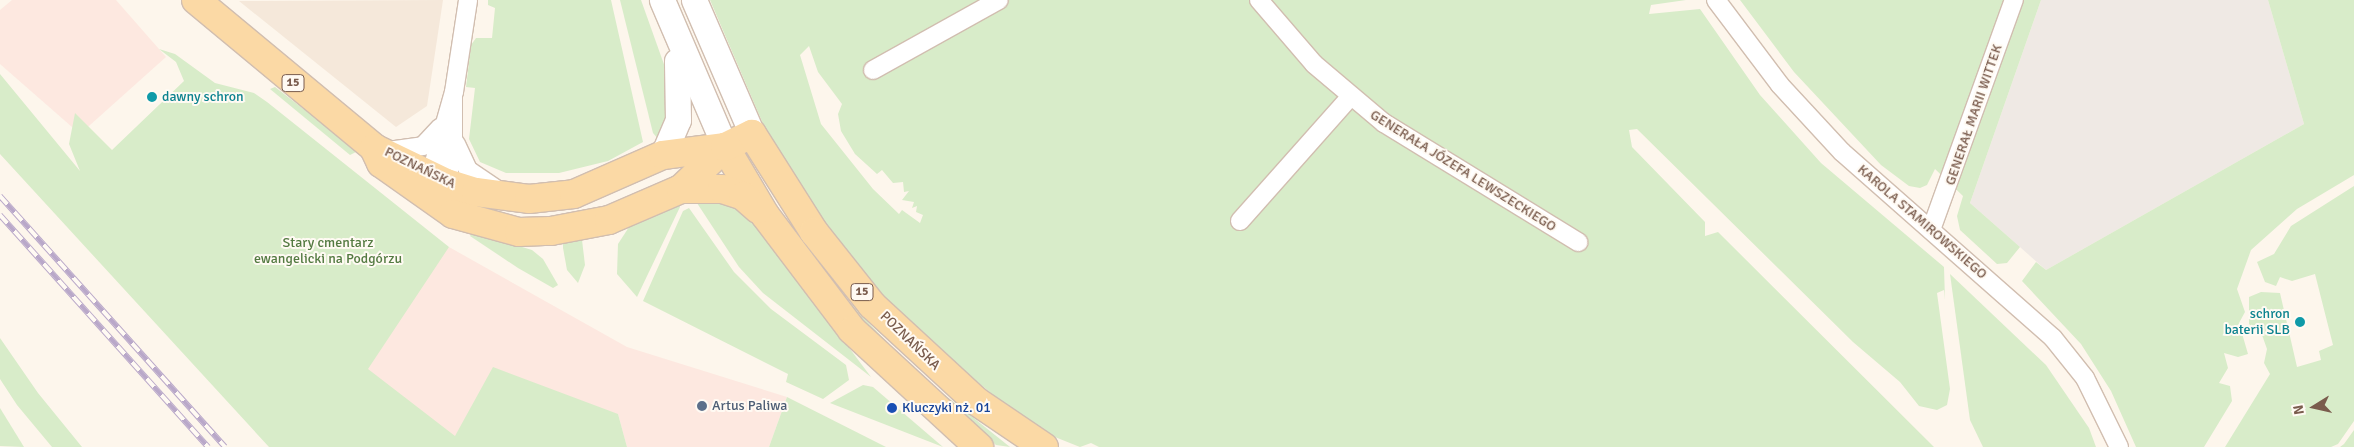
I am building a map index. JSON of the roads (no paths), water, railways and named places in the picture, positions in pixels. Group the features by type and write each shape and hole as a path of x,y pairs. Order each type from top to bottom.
{"main road":[{"name":"POZNAŃSKA","path":"196,0 380,150 381,163 430,188 485,225 552,231 609,220 681,189 725,147 752,134 814,232 872,305 969,395 1044,447"},
{"path":"662,0 670,24 725,147"},
{"path":"694,0 752,134"},
{"path":"663,155 678,120 680,95 670,24"},
{"name":"POZNAŃSKA","path":"430,188 512,199 586,191 663,155 725,147"},
{"name":"POZNAŃSKA","path":"725,147 764,215 852,330 979,447"},
{"name":"POZNAŃSKA","path":"681,189 722,189 743,196 764,215"}],"street":[{"path":"430,188 433,166 444,121 453,96 468,0"},
{"path":"873,70 999,0"},
{"name":"GENERAŁA JÓZEFA LEWSZECKIEGO","path":"1259,0 1350,97 1470,178 1578,242"},
{"name":"KAROLA STAMIROWSKIEGO","path":"1716,0 1808,117 2069,356 2097,398 2119,447"},
{"name":"GENERAŁ MARII WITTEK","path":"1931,230 2014,0"},
{"path":"453,96 456,139 468,170 512,199"},
{"path":"1240,221 1350,97"},
{"path":"380,150 423,146 444,121"},
{"path":"430,188 448,172 456,139"}],"railway":[{"path":"0,196 225,447"},
{"path":"0,215 208,447"}],"place":[{"name":"dawny schron","path":"152,97"},
{"name":"schron baterii SLB","path":"2300,322"},
{"name":"Artus Paliwa","path":"702,406"},
{"name":"Kluczyki nż. 01","path":"892,408"}],"park label":[{"name":"Stary cmentarz ewangelicki na Podgórzu","path":"328,252"}]}
